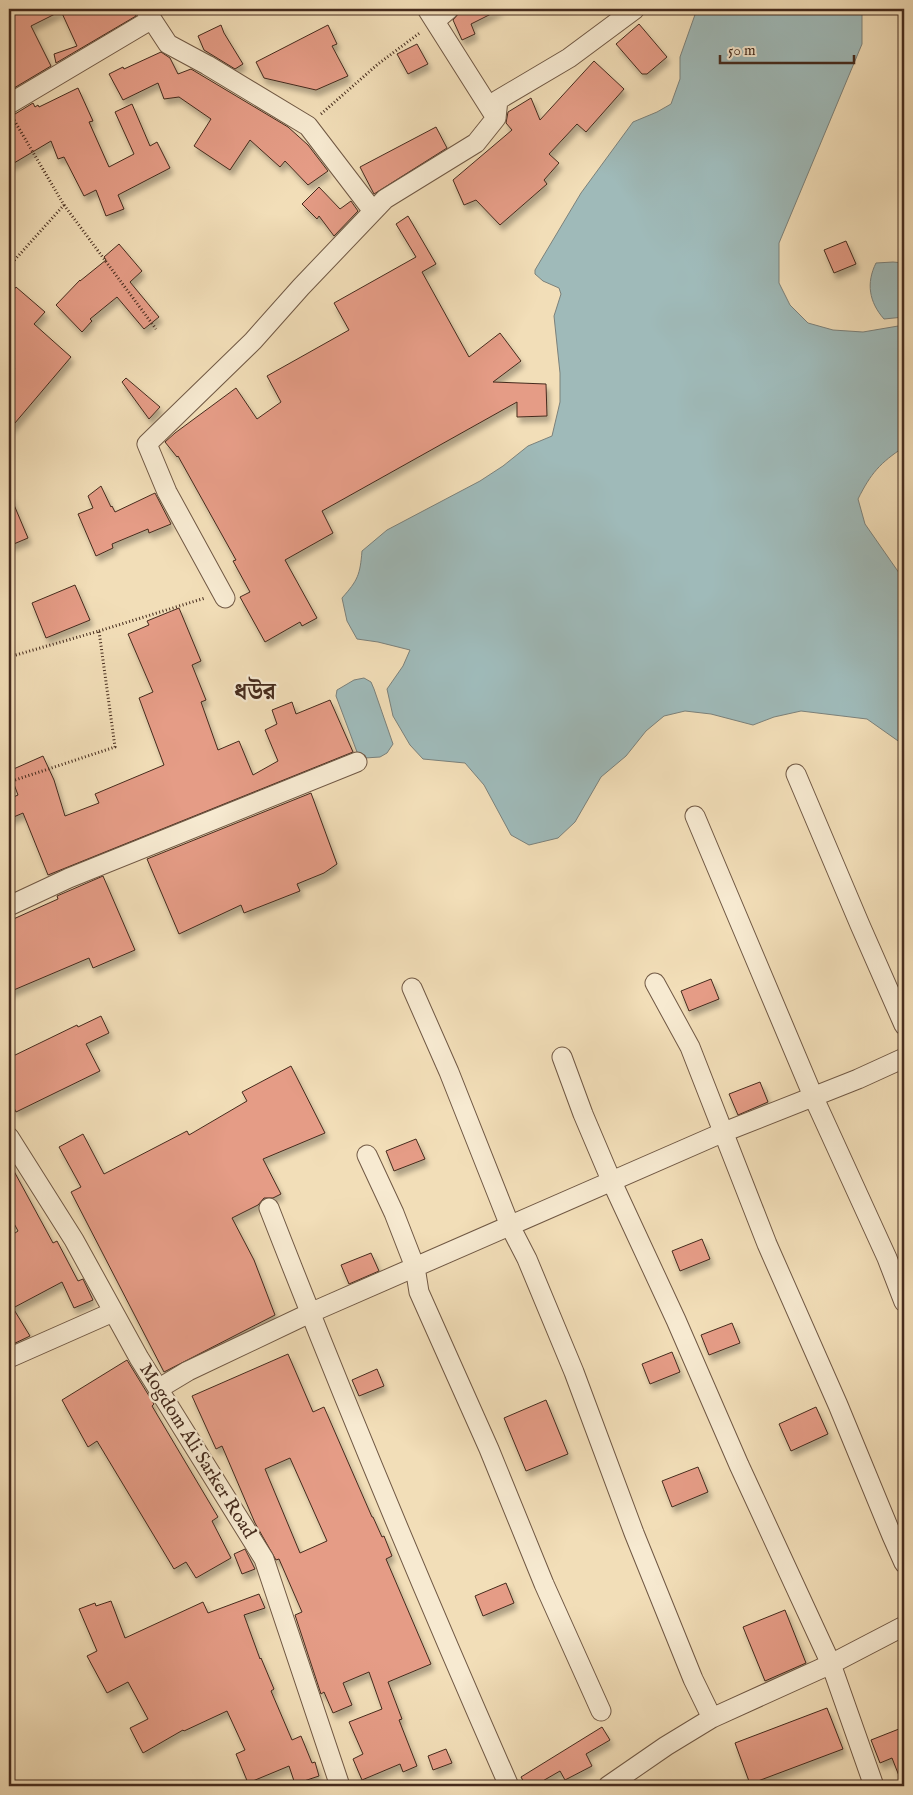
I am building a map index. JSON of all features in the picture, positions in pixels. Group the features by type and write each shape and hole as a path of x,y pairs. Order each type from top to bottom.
{"street":[{"path":"449,9 431,15 496,118"},
{"path":"223,595 166,492 146,444 253,341 301,287 385,199 476,143 496,118 498,100 569,58 635,9"},
{"path":"11,112 149,14 168,44 207,65 308,126 373,211"},
{"path":"9,906 69,878 357,762"},
{"path":"796,774 904,1025"},
{"path":"695,816 813,1096 887,1258 904,1302"},
{"path":"655,983 690,1047 767,1244 838,1405 904,1563"},
{"path":"412,988 470,1123 510,1226 527,1259 574,1372 634,1533 693,1679 712,1718"},
{"path":"562,1057 583,1114 611,1180 831,1664 874,1786"},
{"path":"158,1389 188,1372 310,1313 415,1266 510,1226 611,1180 904,1058"},
{"name":"Mogdom Ali Sarker Road","path":"9,1137 74,1240 158,1389 264,1559 340,1786"},
{"path":"367,1155 394,1213 415,1266 419,1292 489,1449 544,1584 601,1711"},
{"path":"269,1208 437,1622 509,1786"},
{"path":"9,1358 113,1312"},
{"path":"608,1786 666,1746 712,1718 831,1664 904,1626"}],"path":[{"path":"308,126 431,15"},
{"path":"11,112 64,204 156,329"},
{"path":"9,269 11,264 64,204"},
{"path":"9,657 223,595"},
{"path":"9,782 114,747 99,631"}],"water":[{"path":"697,9 862,9 862,44 779,243 779,283 790,305 808,323 833,330 863,332 904,325 904,447 877,469 858,499 865,524 904,580 904,743 901,743 867,719 801,711 774,717 753,725 711,714 685,711 664,716 646,731 626,756 601,777 575,822 558,838 529,845 511,835 484,785 465,763 423,759 410,745 393,716 387,689 403,666 410,650 357,639 347,621 342,598 357,577 362,551 387,530 480,481 528,446 552,436 560,402 560,373 554,316 561,294 559,288 543,281 535,274 535,270 581,193 633,122 671,104 680,79 680,57"},
{"path":"876,263 904,263 904,317 884,319 872,299 871,278"},
{"path":"364,678 371,682 393,744 387,753 380,757 365,758 357,752 336,696 337,690 354,680"}],"building":[{"path":"9,9 134,9 136,16 56,63 54,54 77,46 61,11 31,26 51,66 9,91"},
{"path":"460,9 501,9 471,24 475,34 462,40 453,20"},
{"path":"639,24 667,57 647,74 642,74 616,44"},
{"path":"221,25 243,64 235,69 204,50 198,36"},
{"path":"328,25 337,44 332,46 348,76 316,90 264,78 256,62"},
{"path":"417,44 428,64 408,74 397,54"},
{"path":"161,52 170,58 178,74 191,69 288,127 308,145 328,171 308,185 285,161 280,167 250,140 230,170 194,146 211,119 179,97 164,99 158,83 123,100 109,74"},
{"path":"594,61 624,89 586,132 577,124 549,154 559,163 544,180 547,184 500,225 476,200 464,205 453,180 512,130 506,123 508,112 531,98 540,120"},
{"path":"78,88 93,121 89,122 109,167 134,154 115,112 132,104 150,146 157,142 170,168 118,195 124,209 106,216 96,190 84,196 64,157 58,159 51,141 9,166 9,115 15,114 33,103 35,107 38,105 39,107"},
{"path":"436,127 447,148 374,194 360,167"},
{"path":"319,187 340,209 351,201 358,211 334,236 319,216 317,219 302,204"},
{"path":"408,216 436,264 422,272 469,357 500,333 521,361 493,382 546,384 547,416 517,417 517,402 322,511 333,533 285,560 317,618 302,626 300,622 265,642 240,597 250,592 233,561 236,560 178,456 165,442 236,388 257,419 281,402 267,376 349,330 334,303 416,257 396,224"},
{"path":"846,241 856,264 834,273 824,250"},
{"path":"119,244 142,271 130,282 159,317 144,329 117,297 90,319 92,321 82,332 56,305 80,280 106,260 104,257"},
{"path":"16,287 45,312 34,324 71,357 9,430 9,375 15,368 9,363 9,296"},
{"path":"126,378 160,407 149,419 122,382"},
{"path":"101,486 115,512 155,493 171,524 149,533 148,529 112,544 113,548 96,556 78,514 93,508 88,496"},
{"path":"9,493 28,538 9,546"},
{"path":"75,585 90,620 46,638 32,603"},
{"path":"179,608 201,661 192,665 206,700 201,702 218,750 239,741 253,775 278,761 265,730 277,724 272,710 292,702 296,714 330,700 353,752 48,875 23,813 9,819 9,799 18,795 9,771 43,756 54,780 65,816 99,803 95,794 164,765 139,698 153,692 128,634 149,625 147,621"},
{"path":"311,793 337,864 324,873 297,884 300,891 244,913 241,905 179,934 147,859"},
{"path":"103,876 135,950 93,968 89,958 9,992 9,921 58,899 57,896"},
{"path":"711,979 719,999 689,1011 681,991"},
{"path":"101,1016 109,1033 86,1044 100,1071 16,1112 9,1098 9,1058 77,1025 78,1027"},
{"path":"291,1066 325,1133 263,1159 281,1194 273,1198 264,1198 258,1205 232,1218 254,1260 275,1315 164,1372 71,1192 81,1187 59,1147 83,1134 104,1174 187,1131 189,1135 247,1101 242,1092"},
{"path":"760,1082 768,1102 738,1115 729,1094"},
{"path":"416,1139 425,1159 394,1171 386,1151"},
{"path":"9,1162 53,1243 57,1241 78,1281 83,1279 93,1300 74,1308 62,1282 13,1308 30,1336 9,1346 9,1237 18,1231 9,1214"},
{"path":"702,1239 710,1259 680,1271 672,1251"},
{"path":"371,1253 379,1271 349,1284 341,1265"},
{"path":"732,1323 740,1343 709,1355 701,1335"},
{"path":"672,1352 680,1372 650,1384 642,1364"},
{"path":"288,1354 313,1412 324,1407 372,1517 382,1537 384,1536 392,1556 386,1559 431,1664 388,1682 402,1719 399,1720 417,1766 403,1772 400,1764 362,1780 353,1759 363,1754 349,1722 382,1709 369,1672 343,1683 352,1705 333,1713 324,1692 321,1694 295,1615 302,1612 279,1559 276,1560 255,1523 222,1446 216,1449 192,1396","holes":["290,1458 327,1541 300,1553 265,1469"]},
{"path":"127,1360 218,1517 212,1521 231,1558 196,1578 186,1562 174,1569 97,1441 88,1447 62,1400"},
{"path":"377,1369 384,1386 359,1396 352,1380"},
{"path":"546,1400 568,1454 526,1471 504,1418"},
{"path":"816,1407 828,1434 791,1451 779,1424"},
{"path":"698,1467 708,1492 672,1507 662,1481"},
{"path":"245,1549 255,1569 242,1574 234,1554"},
{"path":"506,1583 514,1603 483,1616 475,1596"},
{"path":"259,1594 265,1608 244,1615 260,1659 274,1689 271,1691 292,1740 301,1736 312,1763 315,1762 319,1776 295,1784 289,1766 248,1783 236,1754 245,1750 227,1711 183,1730 143,1753 130,1728 148,1719 128,1682 107,1693 87,1656 97,1651 79,1609 95,1603 96,1606 111,1601 125,1638 203,1602 208,1613"},
{"path":"785,1610 806,1663 765,1681 743,1627"},
{"path":"827,1708 843,1749 750,1784 735,1743"},
{"path":"602,1727 610,1740 586,1754 592,1766 565,1780 560,1771 534,1786 526,1786 521,1777"},
{"path":"904,1727 903,1786 892,1758 880,1763 871,1740"},
{"path":"446,1749 452,1763 433,1770 428,1756"}],"district":[{"name":"ধউর","path":"255,692"}]}
